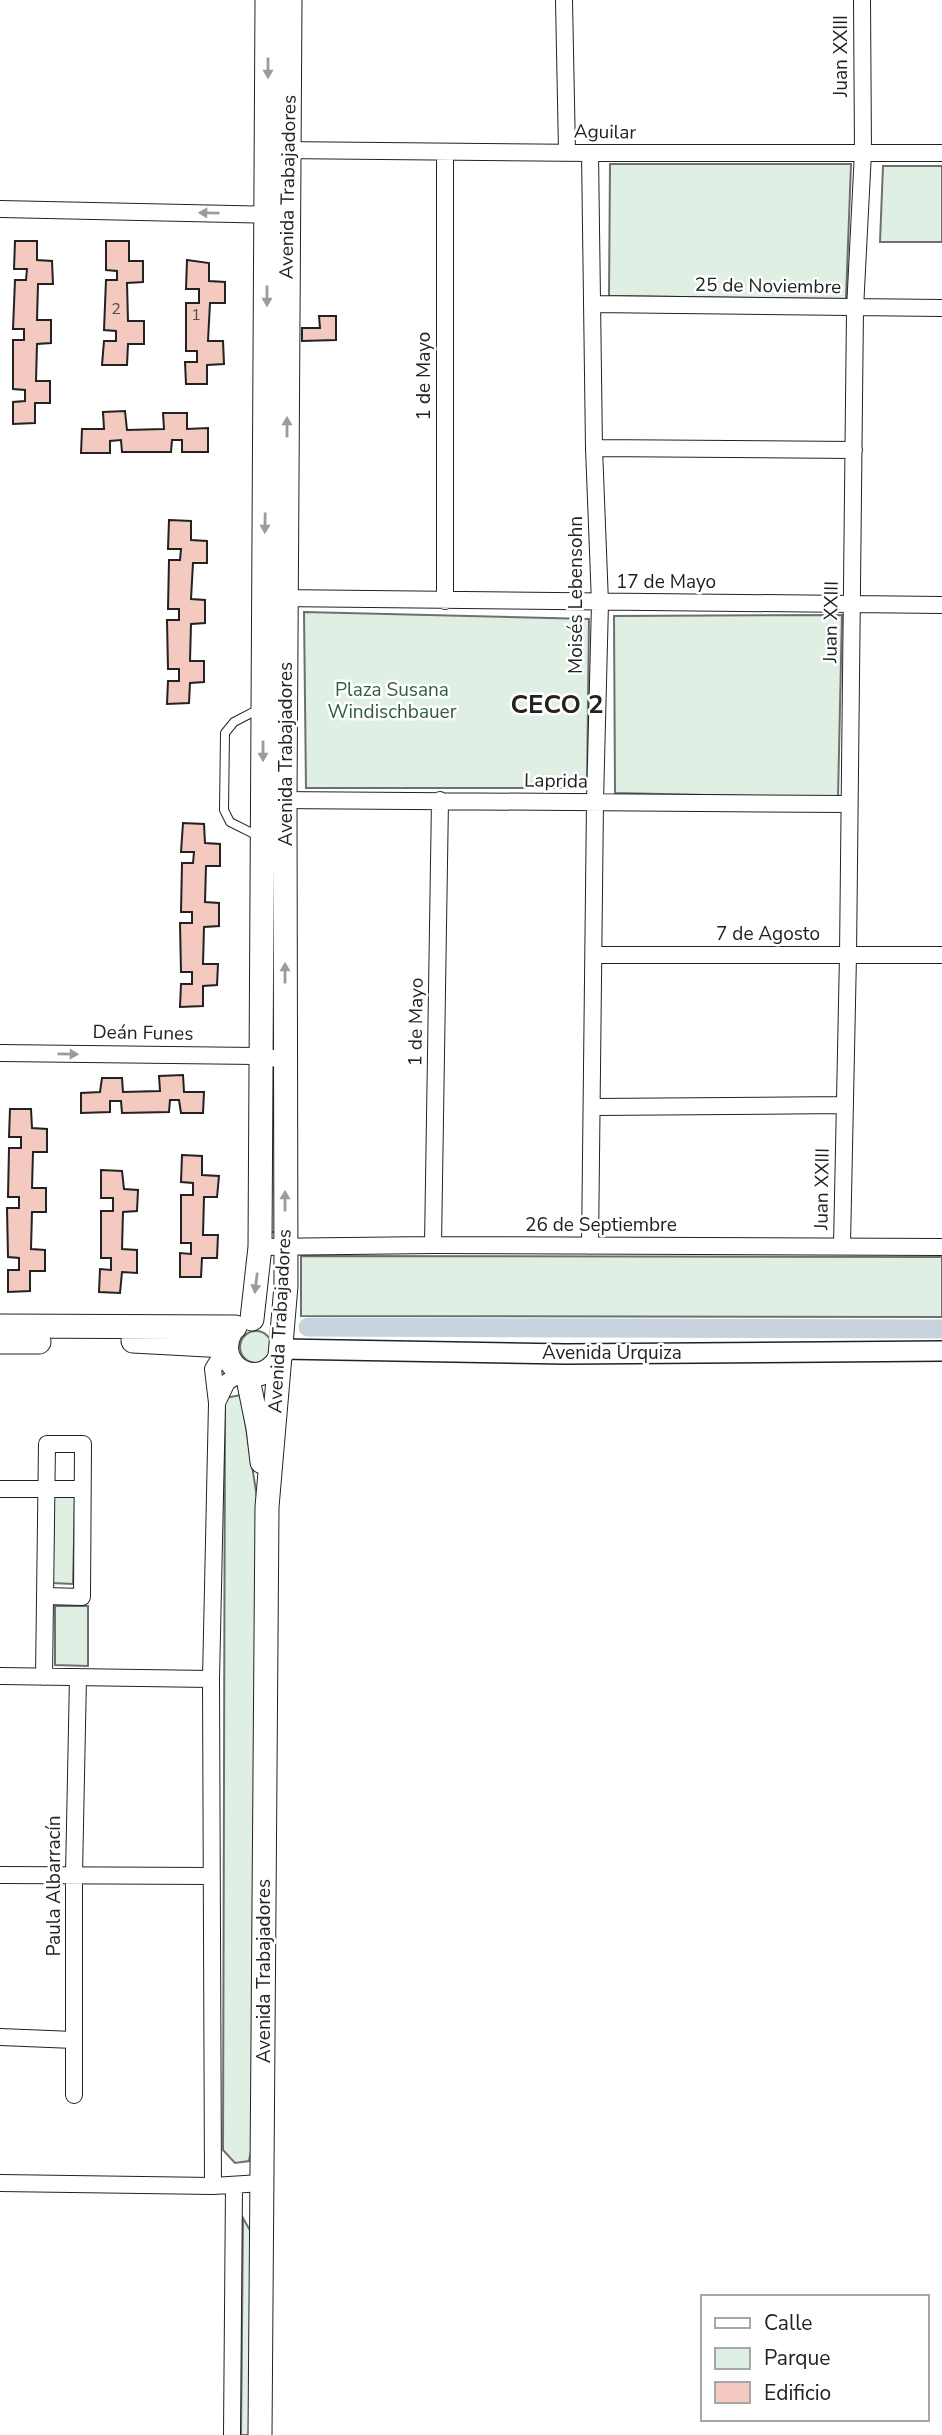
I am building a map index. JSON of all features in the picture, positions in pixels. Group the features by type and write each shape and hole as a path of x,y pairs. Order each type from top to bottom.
{"main road":[{"name":"Avenida Trabajadores","path":"267,0 278,150"},
{"name":"Avenida Trabajadores","path":"260,2435 267,1507 286,1286 284,1060 274,800 278,150 290,0"},
{"name":"Avenida Trabajadores","path":"235,1335 260,1247 262,838 274,800 264,707 275,598"},
{"path":"0,1342 131,1341 235,1335 268,1322 279,1334 282,1348 272,1368 265,1373 245,1373 232,1363 235,1335"},
{"path":"0,1326 235,1335"},
{"name":"Avenida Trabajadores","path":"245,1373 258,1428 267,1507"}],"street":[{"path":"564,0 566,152"},
{"name":"Juan XXIII","path":"842,1245 855,309 863,152 862,0"},
{"name":"Aguilar","path":"278,150 942,153"},
{"name":"1 de Mayo","path":"445,152 445,600"},
{"name":"Moisés Lebensohn","path":"590,153 594,448 600,603 590,1246"},
{"path":"0,209 277,215"},
{"name":"25 de Noviembre","path":"593,304 942,308"},
{"path":"594,448 854,450"},
{"name":"17 de Mayo","path":"275,598 942,605"},
{"name":"Laprida","path":"274,800 848,804"},
{"name":"1 de Mayo","path":"433,1245 440,800"},
{"name":"7 de Agosto","path":"594,956 942,955"},
{"name":"Deán Funes","path":"0,1053 261,1056 284,1060"},
{"path":"593,1107 845,1105"},
{"name":"26 de Septiembre","path":"260,1247 942,1247"},
{"name":"Avenida Trabajadores","path":"213,2186 211,1679 217,1403 214,1368 235,1335"},
{"name":"Avenida Urquiza","path":"282,1348 566,1354 942,1351"},
{"name":"Avenida Trabajadores","path":"217,1403 227,1382 245,1373"},
{"path":"44,1596 82,1597 83,1444 47,1444 44,1596 44,1676"},
{"path":"0,1489 82,1489"},
{"path":"0,1676 211,1679"},
{"name":"Paula Albarracín","path":"74,2095 74,1875 78,1677"},
{"path":"0,1875 211,1875"},
{"path":"0,2037 74,2040"},
{"path":"0,2183 213,2186 262,2183"},
{"path":"232,2435 234,2185"}],"lane":[{"path":"262,838 230,822 224,810 225,733 234,722 264,707"}],"green space":[{"path":"610,164 851,164 846,299 609,296"},
{"path":"883,166 942,166 942,242 880,242"},
{"name":"Plaza Susana Windischbauer","path":"304,612 589,619 587,788 306,788"},
{"path":"842,615 838,798 615,793 614,616"},
{"path":"270,1092 275,1092 275,1232 271,1232"},
{"path":"301,1256 942,1257 942,1317 301,1316"},
{"path":"256,1331 267,1336 272,1347 267,1358 256,1363 245,1358 240,1347 245,1336"},
{"path":"241,1395 258,1504 254,2137 249,2161 235,2163 223,2150 225,1398"},
{"path":"54,1497 75,1497 73,1584 52,1583"},
{"path":"55,1606 88,1606 88,1666 55,1665"},
{"path":"243,2218 252,2234 251,2435 241,2435"}],"building":[{"path":"15,241 37,241 37,260 52,261 53,284 38,284 37,320 51,320 51,343 37,344 36,381 50,381 50,403 35,403 35,423 13,424 13,402 25,401 25,390 13,389 13,340 24,340 24,329 13,329 15,280 26,280 27,269 14,269"},
{"path":"106,241 129,241 129,261 143,261 143,282 127,283 128,321 144,321 144,344 128,344 127,365 102,365 104,341 116,341 116,331 104,330 106,280 117,280 117,271 106,270"},
{"path":"187,260 209,263 209,281 225,282 225,303 210,303 208,341 223,341 224,364 207,365 207,384 186,384 185,362 197,362 197,351 186,351 186,303 199,303 199,289 186,289"},
{"path":"319,316 336,316 336,340 302,341 302,328 320,328"},
{"path":"125,411 127,430 164,429 163,413 187,413 187,429 208,428 208,452 182,452 182,440 172,440 171,452 122,452 121,440 110,441 110,453 81,453 82,429 104,429 103,412"},
{"path":"169,520 191,521 191,540 207,541 207,563 193,563 191,599 205,600 205,623 191,624 190,661 204,661 204,682 190,683 189,703 167,704 168,681 179,681 179,669 168,669 167,620 179,620 179,609 168,609 169,560 180,560 181,549 168,549"},
{"path":"183,823 204,824 205,843 220,844 220,866 206,866 205,902 219,903 219,926 204,927 203,964 218,964 217,985 203,986 203,1006 180,1007 181,984 192,984 192,972 181,972 180,923 192,923 192,912 181,912 182,863 193,863 194,852 181,852"},
{"path":"183,1075 184,1092 204,1092 203,1113 181,1113 179,1100 170,1100 169,1112 122,1113 121,1101 110,1101 110,1112 81,1113 81,1093 100,1092 102,1078 122,1078 123,1092 160,1091 159,1076"},
{"path":"10,1109 31,1109 32,1128 47,1129 47,1152 33,1152 32,1188 46,1188 46,1212 32,1212 31,1249 45,1250 45,1271 30,1271 30,1291 8,1292 8,1270 19,1270 19,1258 8,1257 7,1208 19,1208 19,1197 8,1197 9,1148 21,1148 21,1137 9,1137"},
{"path":"182,1155 202,1156 202,1175 219,1176 217,1197 204,1197 203,1235 218,1235 217,1258 202,1258 201,1277 180,1277 180,1253 191,1254 191,1243 181,1243 181,1195 193,1195 193,1183 181,1182"},
{"path":"101,1170 122,1171 124,1189 138,1190 137,1211 123,1212 122,1249 137,1250 137,1273 122,1272 120,1293 99,1292 100,1269 111,1270 111,1258 101,1258 101,1211 113,1211 113,1198 101,1198"}],"waterway":[{"path":"308,1327 942,1329"}],"district":[{"name":"CECO 2","path":"557,704"}]}
